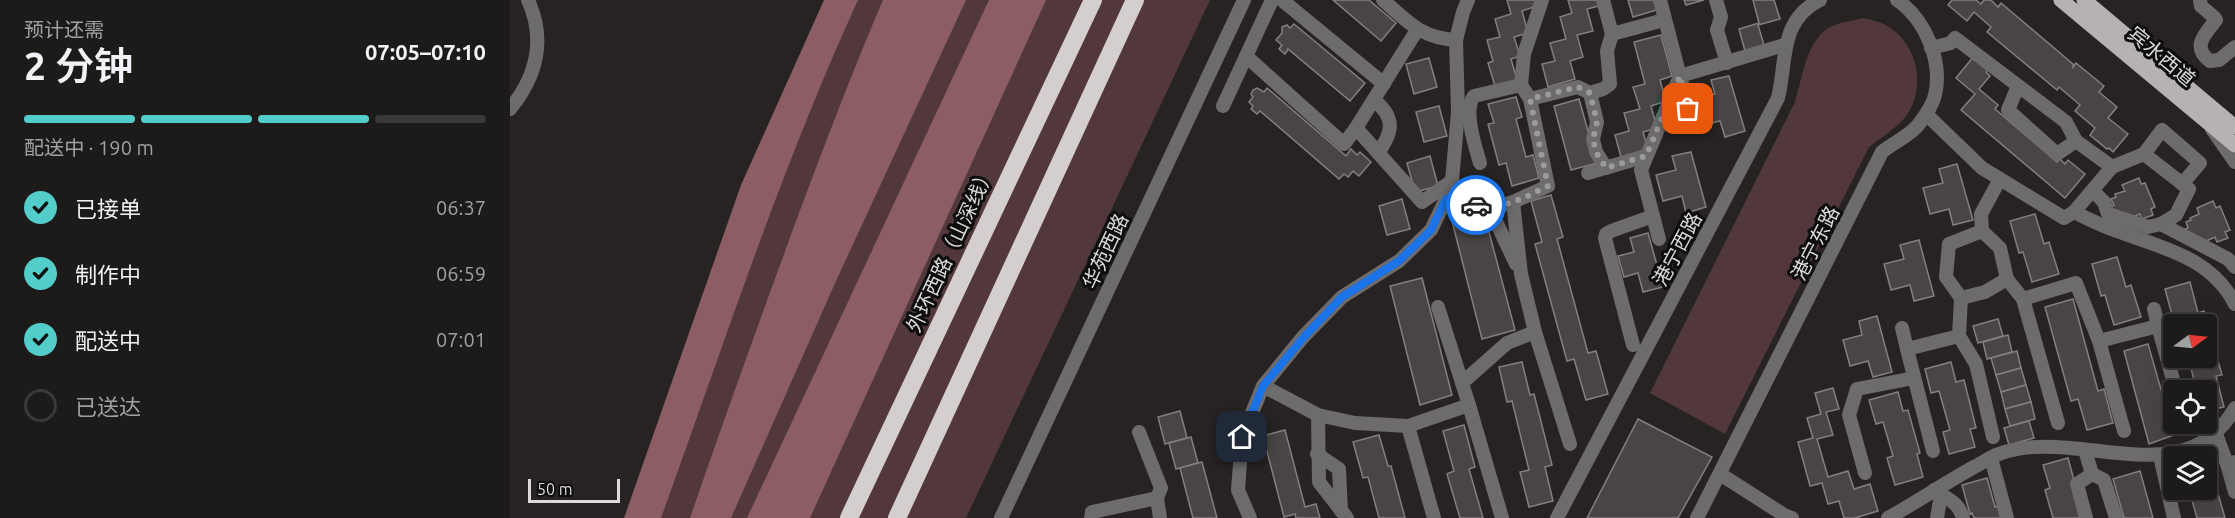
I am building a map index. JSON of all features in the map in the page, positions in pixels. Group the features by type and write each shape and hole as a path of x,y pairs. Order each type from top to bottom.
{"highway":[{"name":"外环西路（山深线）","path":"849,518 1093,0"},
{"path":"897,518 1135,0"}],"main road":[{"name":"宾水西道","path":"2061,0 2235,145"},
{"name":"宾水西道","path":"2084,0 2235,127"}],"street":[{"path":"510,109 524,91 537,62 537,34 528,0"},
{"name":"华苑西路","path":"1001,518 1244,0"},
{"path":"1223,106 1272,0"},
{"path":"1282,0 1384,84"},
{"path":"1383,0 1417,30 1438,39 1456,40"},
{"path":"1250,518 1238,490 1242,437 1263,386 1304,337 1342,297 1399,261 1431,230 1446,199 1452,181 1458,112 1456,40 1468,0"},
{"path":"1446,199 1490,208 1513,202 1548,186 1530,99 1521,85 1524,54 1542,0"},
{"path":"1530,99 1578,87 1590,93 1610,84 1607,51 1612,34 1603,0"},
{"path":"1660,0 1693,126"},
{"path":"1716,0 1721,17 1717,30 1727,63"},
{"name":"港宁西路","path":"1557,518 1778,98 1783,76 1784,45 1794,24 1804,5 1820,0"},
{"name":"港宁东路","path":"1697,518 1882,152 1918,126 1935,95 1936,72 1923,26 1908,8 1897,0"},
{"path":"2200,0 2201,6 2216,20 2202,38 2200,48 2202,56 2210,61 2220,60 2235,47"},
{"path":"1612,34 1664,20"},
{"path":"1246,56 1344,144 1356,129 1417,30"},
{"path":"1931,48 1951,42 1954,38 2066,122 2076,141 2112,167"},
{"path":"1680,76 1784,45"},
{"path":"1659,239 1641,170 1680,76"},
{"path":"1480,163 1471,131 1470,101 1474,96 1521,85"},
{"path":"2018,86 2008,110 2057,154 2076,141"},
{"path":"1590,93 1597,122 1593,139 1596,152 1606,168"},
{"path":"1374,100 1384,108 1390,121 1389,137 1378,153"},
{"path":"1926,114 1982,168 2064,218 2074,212 2112,167 2144,154 2162,130 2200,163 2182,184"},
{"path":"2206,121 2235,162"},
{"path":"1356,129 1422,202 1452,181"},
{"path":"2092,190 2104,202 2108,214 2148,228 2161,224 2176,215 2189,189 2144,154"},
{"path":"1588,173 1646,156"},
{"path":"2000,179 1981,214 1982,231 2000,248 2007,279 2023,299 2058,423"},
{"path":"1513,202 1521,274 1535,332 1569,444"},
{"path":"1490,208 1521,274"},
{"path":"2074,212 2114,230 2183,254 2208,269 2229,292 2235,304"},
{"path":"1633,345 1605,238 1606,234 1611,231 1653,216"},
{"path":"2161,224 2233,260"},
{"path":"1982,231 1948,244 1946,277 1960,298 1959,336 1976,364 1993,437"},
{"path":"1960,298 1985,292 2007,279"},
{"path":"2023,299 2076,283 2099,341 2124,431"},
{"path":"1438,307 1502,518"},
{"path":"2154,309 2173,380"},
{"path":"2099,341 2158,326"},
{"path":"1902,328 1933,451"},
{"path":"1462,383 1507,343 1535,332"},
{"path":"1907,349 1959,336"},
{"path":"1865,473 1849,415 1857,389 1914,378"},
{"path":"1263,386 1318,415 1355,423 1408,426 1469,405"},
{"path":"2217,433 2226,425 2235,408"},
{"path":"1318,415 1319,482 1344,514"},
{"path":"1408,426 1434,518"},
{"path":"1139,432 1161,488 1157,498 1160,518"},
{"path":"1888,518 1938,492 1999,454 2032,447 2160,456 2187,451 2216,434 2231,463 2235,492"},
{"path":"2085,450 2092,474 2104,480 2116,518"},
{"path":"1317,454 1340,469 1344,514"},
{"path":"2160,456 2174,518"},
{"path":"1991,458 2007,518"},
{"path":"1720,474 1792,518"},
{"path":"2086,518 2077,484 2092,474"},
{"path":"1937,518 1938,492"},
{"path":"1938,492 1960,508 1963,518"},
{"path":"1091,518 1092,512 1157,498"}],"shaded area":[{"path":"824,0 858,0 778,192 661,518 624,518 741,185"},
{"path":"835,0 1210,0 966,518 638,518"},
{"path":"883,0 966,0 836,281 731,518 690,518 799,213"},
{"path":"989,0 1046,0 810,518 747,518"},
{"path":"1863,18 1886,25 1906,43 1915,64 1917,76 1915,99 1902,121 1869,147 1725,434 1650,393 1795,102 1812,47 1823,32 1831,26"}],"building":[{"path":"1333,0 1369,0 1396,23 1381,41"},
{"path":"1507,0 1536,0 1537,6 1522,11 1528,33 1514,37 1520,56 1511,59 1517,80 1495,86 1488,63 1493,61 1487,40 1500,37 1495,19 1511,14"},
{"path":"1568,0 1597,0 1599,6 1587,9 1593,31 1577,35 1583,57 1570,61 1575,79 1548,87 1542,64 1555,61 1550,43 1566,39 1560,17 1572,13"},
{"path":"1628,0 1657,0 1660,9 1633,17"},
{"path":"1684,0 1704,0 1686,5"},
{"path":"1753,0 1774,0 1780,19 1758,25 1764,45 1745,51 1739,29 1759,23"},
{"path":"1952,0 1976,0 1981,4 1984,0 1991,0 1998,7 2001,3 2073,64 2073,67 2076,63 2104,86 2099,92 2117,107 2108,118 2128,134 2113,152 2090,135 2095,128 2075,111 2080,105 2059,87 2057,90 1987,32 1991,27 1974,12 1967,21 1948,5"},
{"path":"1294,24 1365,83 1350,101 1288,49 1285,54 1279,49 1282,45 1276,40 1282,33 1282,27 1287,25 1290,28"},
{"path":"1661,35 1672,76 1660,80 1666,101 1651,106 1657,128 1643,132 1648,149 1621,157 1615,135 1629,131 1624,113 1640,109 1633,87 1645,84 1634,42"},
{"path":"1974,56 1989,69 1986,72 1990,76 1979,89 1998,105 1995,109 2057,162 2060,159 2065,164 2068,160 2085,174 2065,198 1961,110 1975,94 1956,78"},
{"path":"1429,58 1437,87 1414,94 1406,64"},
{"path":"1729,76 1745,131 1725,137 1720,121 1702,125 1695,99 1715,94 1711,80"},
{"path":"1257,88 1264,92 1267,88 1346,156 1351,149 1357,155 1360,152 1371,162 1359,176 1353,171 1348,177 1344,174 1339,179 1260,111 1257,114 1251,109 1253,106 1249,102 1253,97 1251,94"},
{"path":"1516,97 1522,117 1516,119 1526,157 1533,155 1539,178 1512,186 1506,163 1499,165 1488,124 1494,123 1488,104"},
{"path":"1579,99 1597,163 1571,170 1554,106"},
{"path":"1439,106 1447,136 1424,142 1416,112"},
{"path":"1691,152 1706,207 1686,213 1682,196 1663,201 1656,175 1676,170 1672,156"},
{"path":"1430,156 1438,186 1415,192 1407,163"},
{"path":"1957,164 1973,220 1953,225 1949,209 1930,214 1923,188 1943,183 1939,169"},
{"path":"2139,178 2141,184 2145,183 2155,207 2151,209 2153,215 2142,219 2140,214 2125,220 2108,207 2114,205 2111,199 2116,197 2115,194 2125,191 2122,185"},
{"path":"1551,195 1563,237 1557,239 1588,353 1596,351 1608,394 1586,400 1574,359 1567,361 1535,244 1542,242 1531,201"},
{"path":"1402,199 1410,229 1387,235 1379,206"},
{"path":"2213,201 2216,208 2220,206 2230,230 2225,232 2228,238 2217,242 2215,237 2200,244 2183,230 2188,228 2186,222 2191,220 2190,218 2199,214 2197,208"},
{"path":"1484,213 1515,330 1482,339 1452,221"},
{"path":"2035,214 2044,244 2049,242 2059,274 2032,282 2023,252 2019,253 2010,221"},
{"path":"1648,233 1663,287 1643,292 1638,273 1624,277 1618,256 1634,252 1630,238"},
{"path":"1919,240 1934,296 1914,301 1910,285 1891,290 1884,264 1904,259 1900,245"},
{"path":"2117,257 2126,287 2131,285 2141,317 2114,325 2105,295 2101,296 2092,264"},
{"path":"1422,278 1452,395 1420,405 1390,286"},
{"path":"2190,282 2198,313 2204,311 2205,314 2172,314 2165,289"},
{"path":"2073,299 2098,391 2104,389 2113,423 2087,430 2078,399 2071,401 2045,307"},
{"path":"1877,316 1892,372 1873,377 1868,361 1850,366 1843,340 1862,335 1859,321"},
{"path":"1998,319 2003,336 1978,343 1973,326"},
{"path":"2008,335 2012,352 1987,359 1983,342"},
{"path":"2148,344 2163,396 2163,434 2174,435 2149,444 2124,351"},
{"path":"2017,351 2021,368 1996,375 1991,358"},
{"path":"2217,357 2222,375 2216,376 2224,407 2217,409 2217,380 2194,380 2191,368 2217,368"},
{"path":"1522,362 1530,395 1534,394 1552,465 1545,467 1553,501 1529,507 1520,472 1529,470 1512,401 1507,402 1499,367"},
{"path":"1951,362 1956,382 1964,380 1976,428 1970,429 1975,447 1949,454 1943,432 1950,430 1939,391 1931,393 1925,369"},
{"path":"2021,368 2026,385 2001,392 1996,375"},
{"path":"2026,385 2031,402 2005,409 2001,392"},
{"path":"1833,388 1839,409 1826,412 1833,435 1817,439 1828,477 1848,471 1854,489 1870,484 1878,511 1855,518 1844,518 1839,501 1828,504 1822,483 1810,486 1798,442 1813,438 1807,418 1821,414 1815,393"},
{"path":"1898,392 1903,411 1908,410 1920,453 1917,454 1923,477 1895,485 1887,458 1893,456 1883,422 1876,424 1869,400"},
{"path":"2031,402 2035,419 2010,426 2005,409"},
{"path":"1180,411 1187,438 1165,444 1158,417"},
{"path":"1638,419 1712,457 1678,518 1587,518"},
{"path":"2029,421 2034,438 2009,445 2004,428"},
{"path":"1464,425 1475,467 1469,469 1483,518 1460,518 1447,474 1454,471 1443,431"},
{"path":"1285,430 1305,507 1316,504 1320,518 1296,518 1295,514 1284,517 1263,436"},
{"path":"1379,435 1388,466 1391,466 1405,518 1379,518 1368,477 1363,478 1353,442"},
{"path":"1191,437 1198,463 1176,469 1169,443"},
{"path":"2068,458 2080,518 2053,518 2045,490 2050,488 2043,465"},
{"path":"1202,462 1217,518 1193,518 1180,468"},
{"path":"2140,471 2153,518 2124,518 2113,479"},
{"path":"1987,478 1995,507 1998,506 2002,518 1974,518 1972,513 1970,514 1962,485"},
{"path":"2217,490 2225,518 2197,518 2192,500 2217,500"}],"way so far":[{"path":"1476,205 1490,208 1513,202 1548,186 1530,99 1578,87 1590,93 1597,122 1593,139 1596,152 1606,168 1646,156 1680,76 1688,109"}],"route":[{"path":"1242,437 1263,386 1304,337 1342,297 1399,261 1431,230 1446,199 1476,205"}]}
